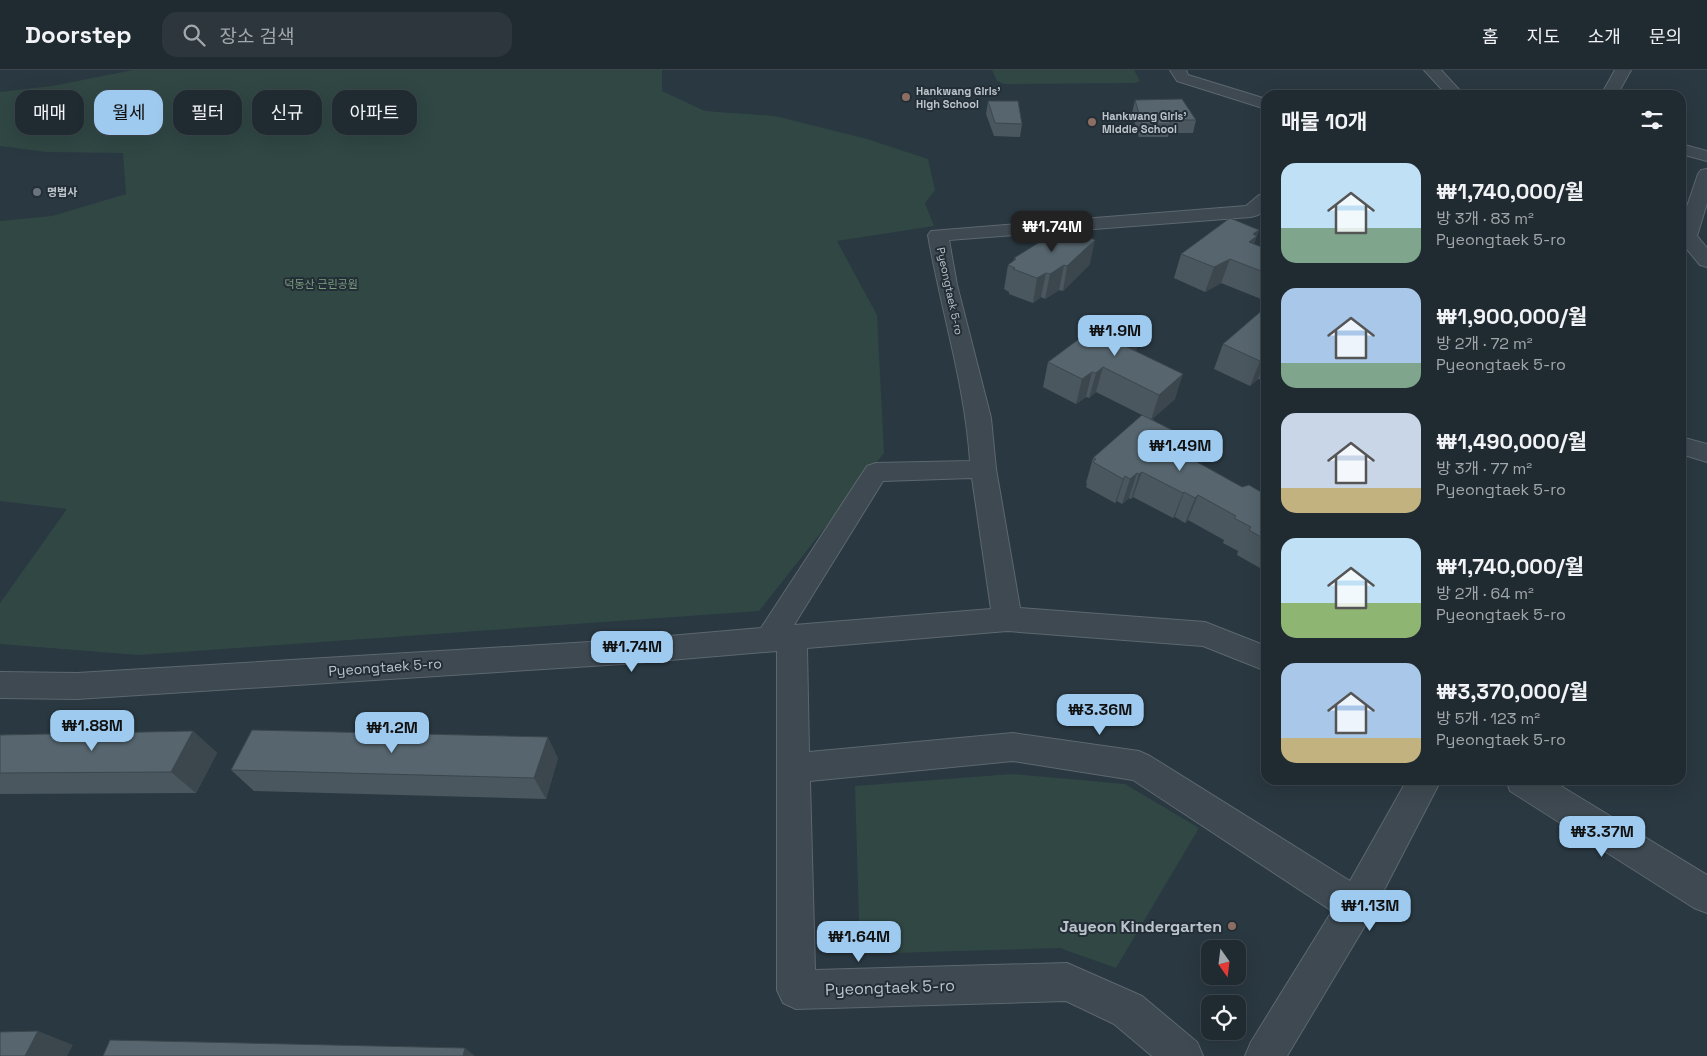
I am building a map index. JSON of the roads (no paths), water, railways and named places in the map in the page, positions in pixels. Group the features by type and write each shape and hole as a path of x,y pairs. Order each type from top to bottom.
{"street":[{"path":"1178,70 1182,78 1261,102"},
{"path":"1432,70 1451,90"},
{"path":"1613,90 1623,70"},
{"path":"1686,150 1707,156"},
{"path":"1686,230 1707,174"},
{"name":"Pyeongtaek 5-ro","path":"1006,619 983,469 979,418 946,285 938,235 1251,211 1261,203"},
{"path":"1686,237 1707,260"},
{"path":"1686,446 1707,453"},
{"path":"781,638 876,472 983,469"},
{"name":"Pyeongtaek 5-ro","path":"0,685 77,686 623,652 1006,619 1205,634 1261,657"},
{"name":"Pyeongtaek 5-ro","path":"781,638 794,768 796,990 1067,982 1128,1010 1183,1056"},
{"path":"794,768 927,758 1013,747 1139,766 1356,906"},
{"path":"1265,1056 1356,906 1422,785"},
{"path":"1530,785 1707,895"}],"place":[{"name":"Hankwang Girls' High School","path":"906,97"},
{"name":"Hankwang Girls' Middle School","path":"1092,122"},
{"name":"명법사","path":"37,192"},
{"name":"Jayeon Kindergarten","path":"1232,926"}],"park label":[{"name":"덕동산 근린공원","path":"321,284"}]}
